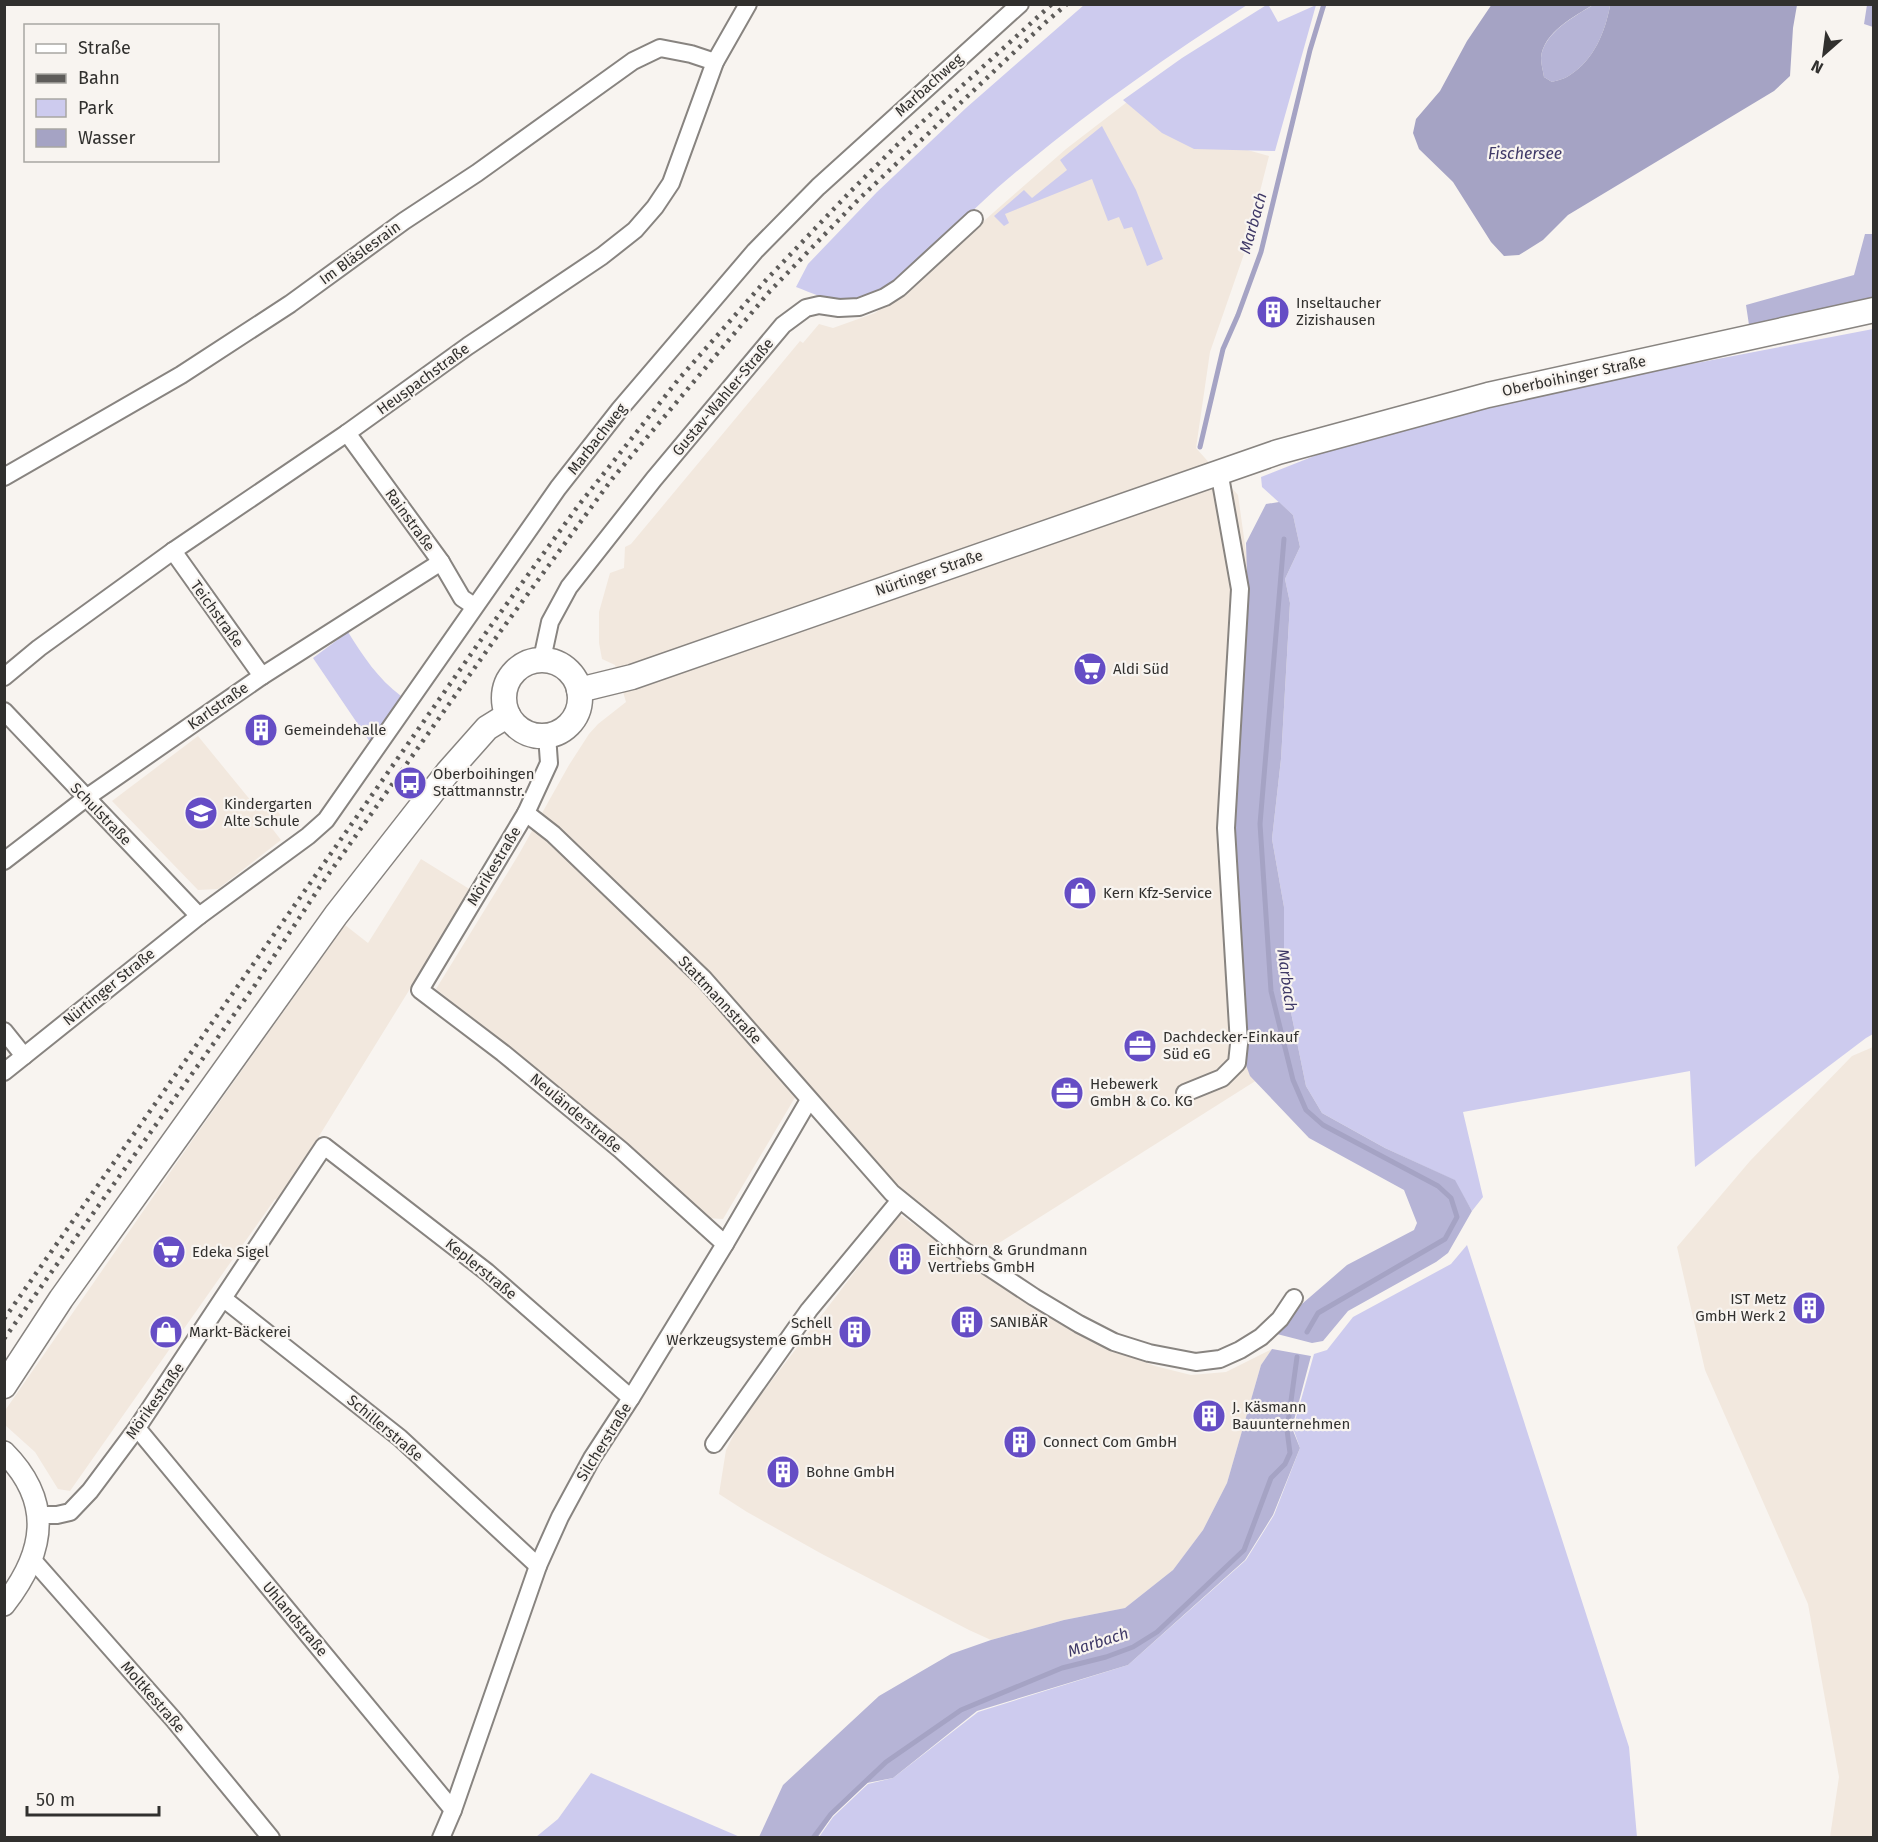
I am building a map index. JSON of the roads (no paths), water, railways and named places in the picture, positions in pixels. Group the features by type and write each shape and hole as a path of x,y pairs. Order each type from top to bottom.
{"main road":[{"name":"Oberboihinger Straße","path":"1278,452 1488,394 1874,310"},
{"name":"Nürtinger Straße","path":"579,690 632,677 1278,452"},
{"path":"542,659 567,669 577,681 579,690 580,703 576,716 556,734 536,735 525,732 515,724 505,708 504,694 509,679 523,664 542,659"},
{"path":"4,1386 61,1299 336,915 448,772 487,728 508,715"}],"street":[{"name":"Heuspachstraße","path":"4,677 39,648 173,551 602,256 635,230 655,207 671,183 716,62 748,4"},
{"name":"Marbachweg","path":"216,905 326,820 558,488 620,409 755,251 818,187 1020,4"},
{"name":"Im Bläslesrain","path":"4,477 181,375 290,304 633,61 660,48 692,54 716,62"},
{"name":"Gustav-Wahler-Straße","path":"542,659 550,622 568,587 654,479 783,326 806,308 819,305 839,308 859,307 885,297 899,288 975,219"},
{"name":"Rainstraße","path":"347,432 441,562 462,597 474,606"},
{"path":"1185,1094 1222,1078 1237,1063 1239,1044 1226,828 1240,589 1219,471"},
{"name":"Teichstraße","path":"173,551 262,676"},
{"name":"Karlstraße","path":"4,861 86,798 262,676 441,562"},
{"name":"Schulstraße","path":"4,711 199,916"},
{"name":"Mörikestraße","path":"420,990 526,813 549,763 547,735"},
{"name":"Stattmannstraße","path":"526,813 553,834 704,979 900,1200 960,1248 1034,1297 1114,1342 1149,1353 1196,1362 1220,1359 1261,1337 1280,1319 1294,1298"},
{"name":"Nürtinger Straße","path":"4,1072 199,916 216,905"},
{"name":"Neuländerstraße","path":"420,990 503,1053 621,1150 725,1244"},
{"path":"4,1031 24,1056"},
{"name":"Silcherstraße","path":"441,1838 453,1810 538,1566 560,1517 592,1458 725,1244 809,1100"},
{"name":"Mörikestraße","path":"39,1515 70,1512 82,1501 137,1428 324,1146"},
{"name":"Keplerstraße","path":"324,1146 487,1272 631,1398"},
{"path":"714,1444 809,1310 900,1200"},
{"name":"Schillerstraße","path":"224,1299 399,1438 538,1566"},
{"name":"Uhlandstraße","path":"137,1428 453,1810"},
{"path":"4,1452 27,1481 39,1515 38,1536 32,1559 16,1590 4,1605"},
{"name":"Moltkestraße","path":"32,1559 174,1720 271,1838"}],"water":[{"name":"Fischersee","path":"1492,4 1593,5 1561,26 1547,40 1541,63 1544,77 1552,82 1570,75 1586,62 1605,26 1610,6 1606,5 1797,5 1790,76 1774,91 1568,215 1543,240 1519,255 1504,256 1491,242 1453,182 1419,149 1413,133 1416,119 1440,91 1467,41"}],"waterway":[{"name":"Marbach","path":"1200,447 1223,349 1261,252 1310,50 1324,4"},
{"name":"Marbach","path":"1284,539 1260,824 1271,991 1293,1080 1306,1110 1323,1125 1438,1186 1451,1198 1457,1217 1445,1239 1318,1313 1307,1332"},
{"name":"Marbach","path":"813,1838 831,1814 886,1762 961,1710 1062,1668 1106,1657 1133,1647 1157,1632 1244,1550 1271,1478 1285,1464 1290,1453 1287,1430 1297,1357"}],"railway":[{"path":"4,1319 490,627 578,506 678,380 766,280 849,193 899,143 1052,4"},
{"path":"4,1339 255,985 323,882 500,632 612,479 770,291 858,200 1067,4"}],"place":[{"name":"Inseltaucher Zizishausen","path":"1273,312"},
{"name":"Aldi Süd","path":"1090,669"},
{"name":"Gemeindehalle","path":"261,730"},
{"name":"Oberboihingen Stattmannstr.","path":"410,783"},
{"name":"Kindergarten Alte Schule","path":"201,813"},
{"name":"Kern Kfz-Service","path":"1080,893"},
{"name":"Dachdecker-Einkauf Süd eG","path":"1140,1046"},
{"name":"Hebewerk GmbH & Co. KG","path":"1067,1093"},
{"name":"Edeka Sigel","path":"169,1252"},
{"name":"Eichhorn & Grundmann Vertriebs GmbH","path":"905,1259"},
{"name":"IST Metz GmbH Werk 2","path":"1809,1308"},
{"name":"SANIBÄR","path":"967,1322"},
{"name":"Markt-Bäckerei","path":"166,1332"},
{"name":"Schell Werkzeugsysteme GmbH","path":"855,1332"},
{"name":"J. Käsmann Bauunternehmen","path":"1209,1416"},
{"name":"Connect Com GmbH","path":"1020,1442"},
{"name":"Bohne GmbH","path":"783,1472"}]}
